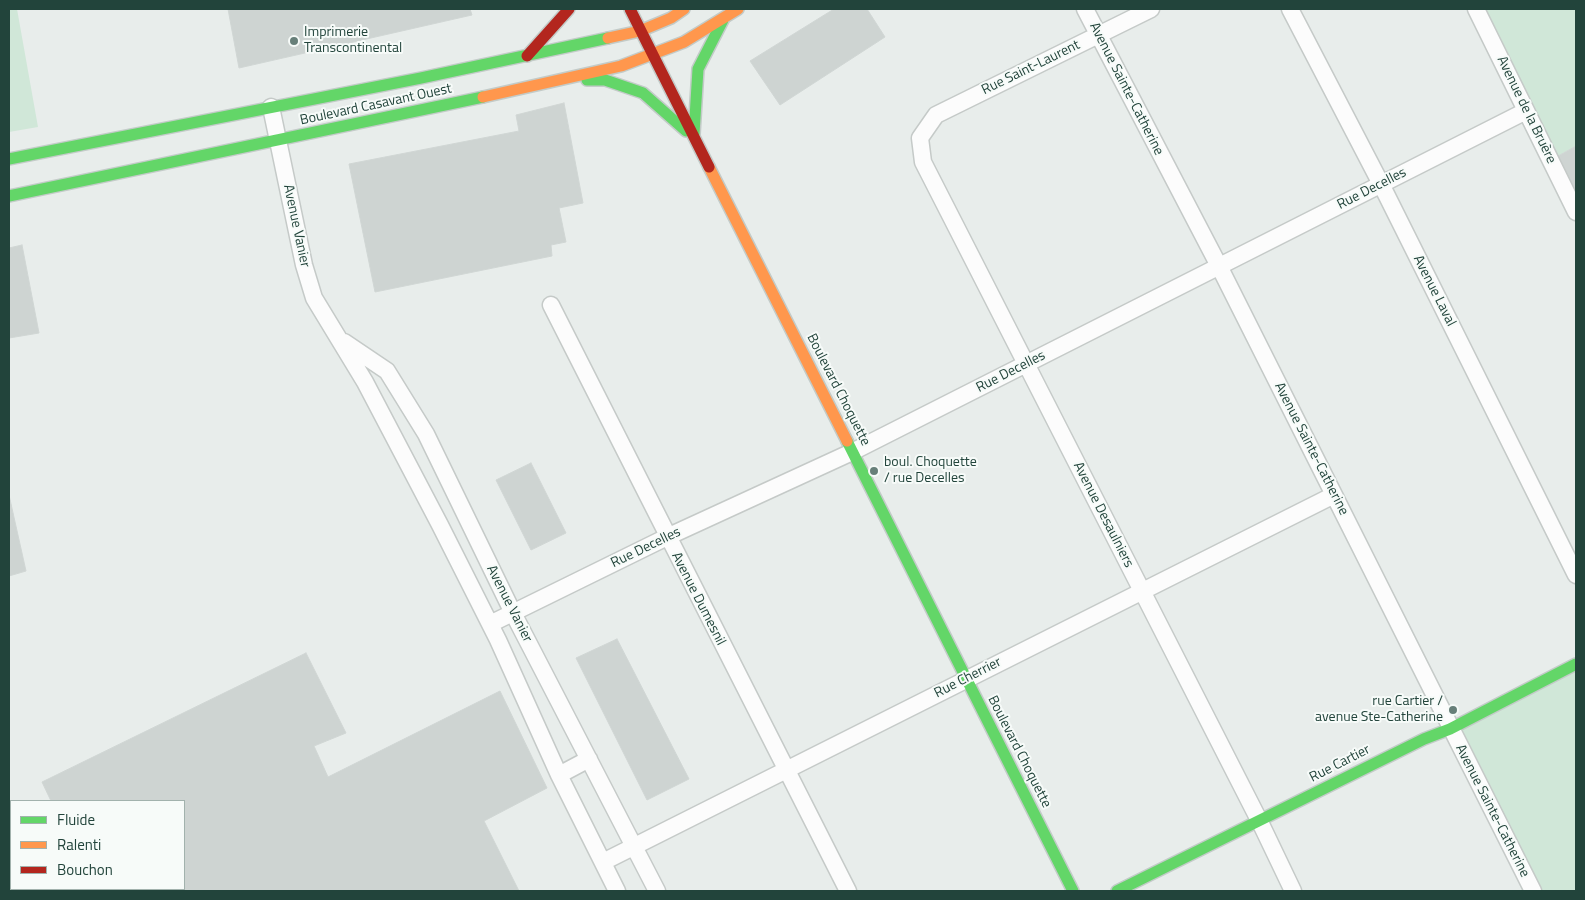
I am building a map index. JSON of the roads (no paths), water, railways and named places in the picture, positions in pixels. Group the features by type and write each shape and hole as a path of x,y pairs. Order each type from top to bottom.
{"main road":[{"path":"527,56 569,9"},
{"name":"Boulevard Choquette","path":"630,9 1073,891"},
{"name":"Boulevard Casavant Ouest","path":"9,159 527,56 640,31 671,18 684,9"},
{"name":"Boulevard Casavant Ouest","path":"9,196 279,142 567,80 621,66 684,42 738,9"},
{"path":"694,138 698,69 704,54 725,18"},
{"path":"567,80 605,80 643,93 694,138"},
{"name":"Rue Cartier","path":"1117,891 1260,822 1424,739 1450,729 1576,664"}],"street":[{"name":"Avenue Sainte-Catherine","path":"1085,9 1219,266 1533,891"},
{"name":"Rue Saint-Laurent","path":"920,138 936,115 1151,9"},
{"name":"Avenue Laval","path":"1290,9 1381,184 1576,575"},
{"name":"Avenue de la Bruère","path":"1476,9 1576,212"},
{"name":"Avenue Vanier","path":"271,107 308,283 314,298 365,382 440,525 490,624 559,774 617,891"},
{"name":"Rue Decelles","path":"490,624 667,537 852,452 1526,110"},
{"name":"Avenue Desaulniers","path":"920,138 923,162 1260,822 1292,891"},
{"name":"Avenue Dumesnil","path":"551,305 848,891"},
{"name":"Avenue Vanier","path":"338,338 387,372 426,434 513,613 657,891"},
{"name":"Rue Cherrier","path":"603,862 1334,495"},
{"path":"440,525 466,516"},
{"path":"559,774 589,759"}],"place":[{"name":"Imprimerie Transcontinental","path":"294,41"},
{"name":"boul. Choquette / rue Decelles","path":"874,471"},
{"name":"rue Cartier / avenue Ste-Catherine","path":"1453,710"}]}
